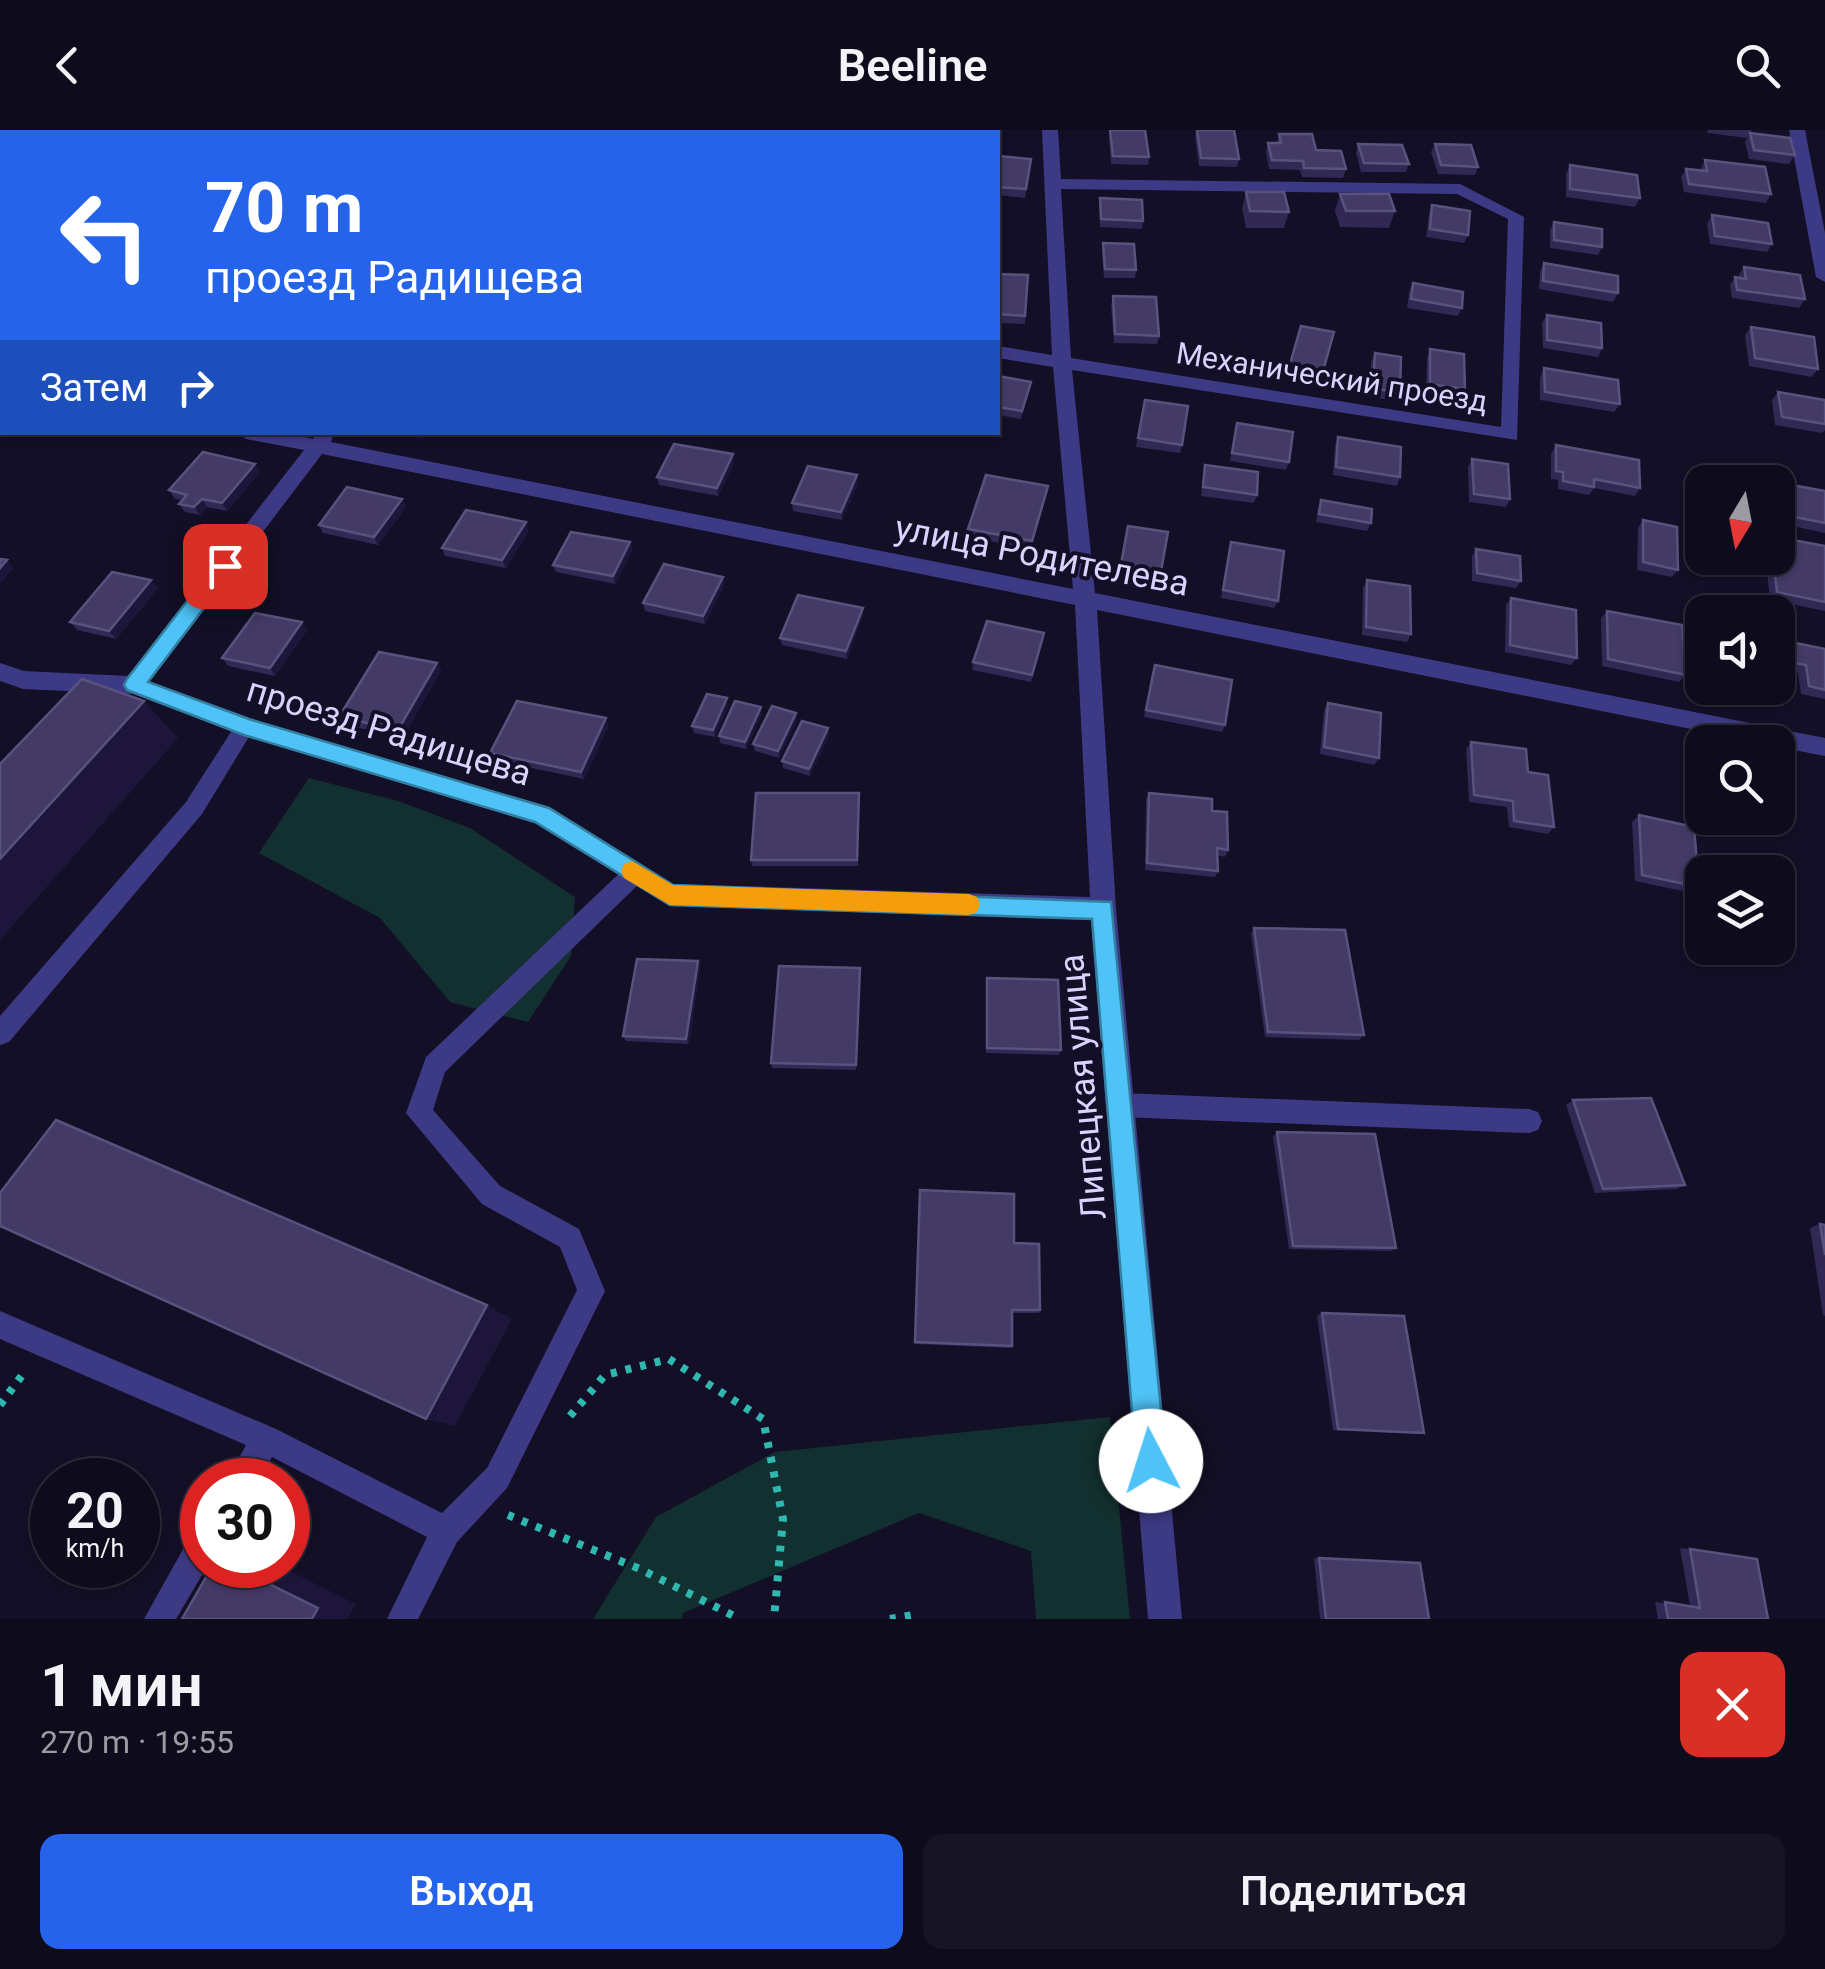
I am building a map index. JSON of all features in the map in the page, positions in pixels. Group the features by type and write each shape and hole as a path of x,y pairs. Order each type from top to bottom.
{"street":[{"name":"Липецкая улица","path":"1050,130 1062,361 1086,598 1103,909 1165,1619"},
{"path":"1797,130 1825,276"},
{"name":"Механический проезд","path":"1000,352 1510,435 1516,217 1460,189 1052,184"},
{"name":"улица Родителева","path":"274,435 322,440 1825,747"},
{"path":"134,685 322,440"},
{"name":"проезд Радищева","path":"0,672 23,680 134,685 244,727 542,815 670,895 1103,909"}],"lane":[{"path":"0,1034 194,808 244,727"},
{"path":"402,1619 446,1531 496,1478 592,1291 570,1238 491,1196 418,1113 435,1065 634,873"},
{"path":"1120,1105 1529,1121"},
{"path":"0,1324 266,1440 446,1531"},
{"path":"255,1458 266,1440"},
{"path":"159,1619 180,1583"}],"path":[{"path":"567,1420 605,1375 669,1359 763,1419 782,1518 774,1619"},
{"path":"475,1501 640,1569 740,1619"},
{"path":"890,1619 918,1619"}],"green space":[{"path":"309,778 398,801 470,828 575,897 571,956 528,1022 450,1002 380,918 259,853"},
{"path":"1110,1417 1130,1619 1036,1619 1031,1551 919,1513 683,1613 682,1619 593,1619 656,1517 775,1452"}],"building":[{"path":"1110,130 1145,130 1149,157 1113,156"},
{"path":"1197,130 1234,130 1239,159 1201,158"},
{"path":"1750,133 1790,138 1795,155 1754,150"},
{"path":"1279,134 1312,134 1316,150 1341,151 1346,169 1304,168 1303,161 1272,160 1268,143 1281,143"},
{"path":"1358,144 1402,145 1409,164 1364,163"},
{"path":"1435,144 1471,145 1478,167 1441,165"},
{"path":"1000,156 1031,159 1026,189 1000,187"},
{"path":"1705,160 1765,167 1771,194 1689,184 1686,169 1707,171"},
{"path":"1570,165 1637,175 1640,198 1570,189"},
{"path":"1246,192 1284,192 1289,212 1250,211"},
{"path":"1340,194 1389,194 1395,211 1346,211"},
{"path":"1100,198 1142,200 1143,221 1101,219"},
{"path":"1432,205 1470,211 1468,235 1430,229"},
{"path":"1712,215 1768,223 1772,244 1715,236"},
{"path":"1554,222 1602,229 1602,247 1554,240"},
{"path":"1103,243 1134,244 1136,270 1105,269"},
{"path":"1544,263 1618,276 1618,293 1543,281"},
{"path":"1744,267 1800,275 1805,299 1737,290 1735,277 1746,279"},
{"path":"1000,274 1028,275 1025,316 1000,314"},
{"path":"1413,283 1463,292 1462,308 1411,299"},
{"path":"1113,296 1156,297 1159,336 1115,334"},
{"path":"1547,315 1601,323 1602,348 1547,340"},
{"path":"1301,326 1334,332 1323,371 1290,364"},
{"path":"1751,327 1814,337 1818,369 1755,358"},
{"path":"1430,349 1464,354 1465,389 1430,384"},
{"path":"1375,353 1401,357 1400,392 1373,389"},
{"path":"1544,368 1618,380 1620,404 1545,392"},
{"path":"1000,376 1031,382 1022,411 1000,407"},
{"path":"1778,392 1825,400 1825,424 1782,417"},
{"path":"1145,400 1188,406 1182,445 1138,438"},
{"path":"1237,423 1293,432 1289,462 1232,453"},
{"path":"1338,437 1401,447 1400,477 1336,467"},
{"path":"674,444 733,454 717,488 657,477"},
{"path":"1556,445 1639,460 1640,488 1594,479 1594,487 1563,481 1563,472 1556,471"},
{"path":"203,452 255,464 222,503 202,499 194,507 179,504 187,495 169,490"},
{"path":"1472,459 1508,464 1510,499 1474,494"},
{"path":"1205,465 1258,472 1257,495 1203,487"},
{"path":"808,466 857,475 841,512 792,503"},
{"path":"986,475 1048,486 1032,541 968,529"},
{"path":"1795,486 1825,491 1825,523 1795,517"},
{"path":"347,487 402,499 374,537 319,525"},
{"path":"1321,500 1372,509 1371,523 1319,514"},
{"path":"466,510 526,522 502,560 442,548"},
{"path":"1643,520 1677,527 1678,570 1643,562"},
{"path":"1128,526 1168,532 1161,571 1121,564"},
{"path":"571,532 630,542 613,576 553,565"},
{"path":"1795,540 1825,546 1825,602 1777,592 1775,575 1795,575"},
{"path":"1231,542 1284,551 1278,601 1223,590"},
{"path":"1476,549 1520,556 1521,581 1477,573"},
{"path":"664,564 723,577 703,616 643,603"},
{"path":"112,572 151,580 109,631 70,622"},
{"path":"1367,580 1410,586 1411,634 1366,627"},
{"path":"798,595 863,608 846,651 780,638"},
{"path":"1511,598 1576,610 1577,658 1510,645"},
{"path":"1607,611 1682,625 1685,675 1608,659"},
{"path":"255,613 302,622 270,668 222,658"},
{"path":"987,621 1044,633 1032,675 973,662"},
{"path":"1795,643 1825,649 1825,690 1809,686 1806,665 1795,663"},
{"path":"379,652 437,663 398,730 339,717"},
{"path":"1155,665 1232,680 1225,725 1146,710"},
{"path":"82,679 144,701 0,859 0,764"},
{"path":"707,694 727,698 713,730 692,726"},
{"path":"517,701 606,718 581,772 490,753"},
{"path":"735,701 761,707 745,742 719,736"},
{"path":"1328,703 1381,713 1379,758 1324,747"},
{"path":"772,706 796,713 778,751 753,744"},
{"path":"802,721 828,728 809,769 782,761"},
{"path":"1471,742 1526,749 1528,772 1548,775 1554,827 1514,821 1513,801 1474,795"},
{"path":"756,793 859,793 857,860 751,860"},
{"path":"1149,793 1212,799 1212,811 1227,812 1228,850 1217,848 1218,871 1147,863"},
{"path":"1639,815 1685,825 1685,835 1695,835 1696,855 1685,855 1685,884 1642,875"},
{"path":"1254,928 1345,930 1364,1035 1268,1032"},
{"path":"637,959 698,961 686,1039 623,1036"},
{"path":"779,966 860,968 856,1065 771,1063"},
{"path":"987,978 1058,980 1061,1050 987,1048"},
{"path":"1651,1098 1685,1185 1603,1189 1573,1100"},
{"path":"56,1120 487,1305 426,1419 0,1226 0,1193"},
{"path":"1277,1132 1375,1134 1396,1248 1293,1246"},
{"path":"920,1190 1014,1194 1014,1243 1039,1244 1040,1310 1012,1310 1012,1346 915,1342"},
{"path":"1820,1224 1825,1225 1825,1255"},
{"path":"1322,1313 1404,1316 1424,1433 1338,1429"},
{"path":"1690,1549 1757,1559 1768,1619 1668,1619 1665,1602 1700,1608"},
{"path":"1319,1558 1420,1563 1429,1619 1326,1619"},
{"path":"200,1588 277,1588 318,1608 312,1619 182,1619"}],"slow traffic":[{"path":"632,871 670,895 969,904"}],"route":[{"path":"225,566 134,685 244,727 542,815 670,895 1103,909 1151,1461"}]}
